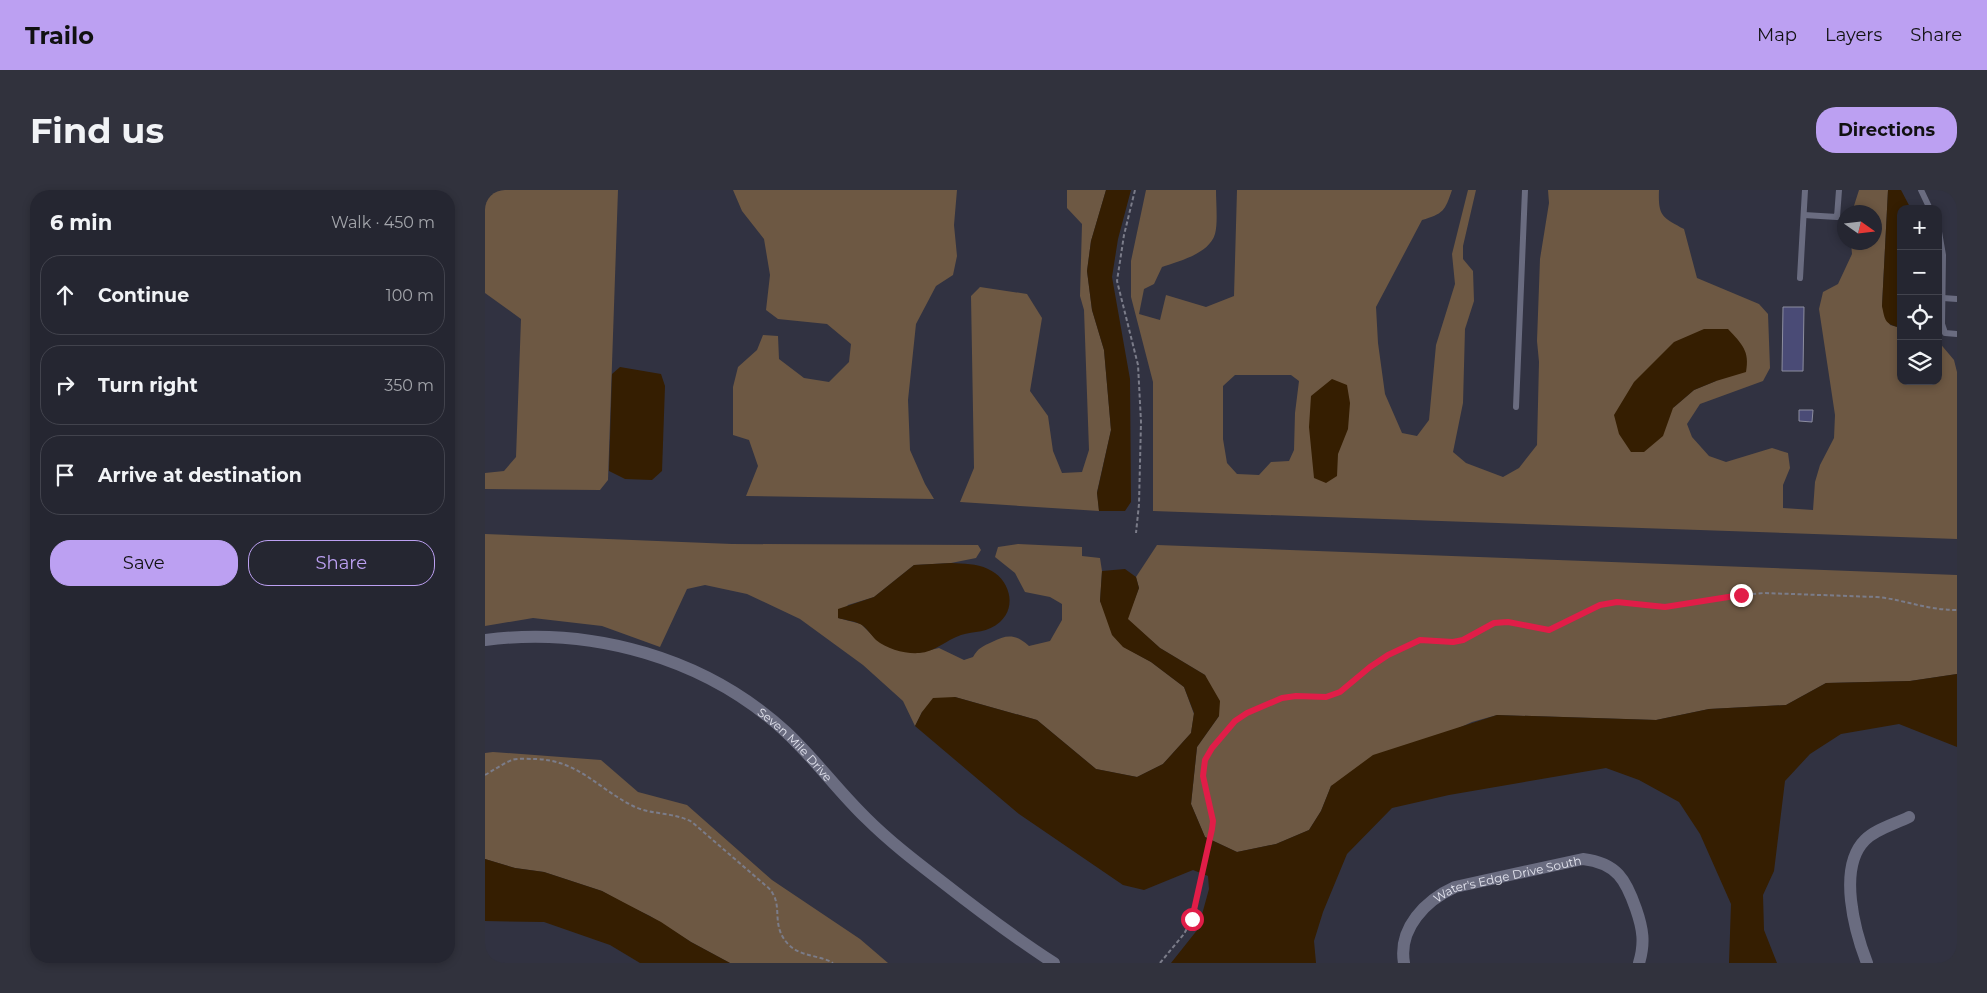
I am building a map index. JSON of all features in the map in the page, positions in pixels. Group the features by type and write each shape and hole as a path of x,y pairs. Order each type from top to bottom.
{"street":[{"name":"Seven Mile Drive","path":"485,640 532,637 571,638 599,642 660,658 700,673 722,685 764,712 787,733 867,819 922,866 1002,929 1054,963"},
{"path":"1867,963 1859,940 1850,892 1850,875 1853,862 1858,848 1870,835 1909,817"},
{"name":"Water's Edge Drive South","path":"1404,963 1404,944 1414,920 1431,899 1442,892 1455,887 1583,860 1604,864 1615,871 1629,888 1643,928 1643,951 1639,963"}],"lane":[{"path":"1517,407 1525,190"},
{"path":"1799,278 1805,190"},
{"path":"1804,216 1837,217 1839,190"},
{"path":"1921,190 1928,205"},
{"path":"1942,250 1942,324 1945,333 1957,334"},
{"path":"1943,298 1957,299"}],"path":[{"path":"1135,190 1123,235 1117,281 1138,366 1141,422 1139,504 1136,533"},
{"path":"1160,963 1184,934 1192,919 1202,877 1213,821 1203,776 1205,760 1212,748 1235,721 1247,713 1282,698 1296,696 1326,697 1340,692 1388,655 1420,640 1453,642 1463,640 1494,623 1508,622 1549,630 1600,605 1617,602 1665,607 1764,593 1877,596 1892,598 1923,607 1957,610"},
{"path":"485,775 513,759 559,761 573,767 634,807 687,819 707,833 774,894 777,922 790,946 803,953 817,956 833,963"}],"shaded area":[{"path":"485,190 618,190 608,480 600,490 485,489 485,473 504,471 516,457 521,319 485,293"},
{"path":"733,190 957,190 954,225 957,256 953,275 936,286 916,324 908,400 910,450 934,499 746,496 758,466 749,440 733,435 733,387 738,367 757,350 763,335 778,336 779,359 804,378 829,382 849,362 851,344 827,324 778,319 766,310 770,275 764,239 742,211"},
{"path":"1067,190 1106,190 1091,241 1087,271 1092,310 1104,350 1111,430 1097,492 1099,511 960,502 974,468 971,296 980,287 1027,294 1042,318 1030,391 1048,416 1053,451 1062,473 1082,472 1089,450 1084,310 1080,296 1082,224 1067,208"},
{"path":"1106,190 1131,190 1118,239 1112,277 1130,379 1131,502 1125,511 1099,511 1097,493 1111,430 1104,350 1092,310 1087,271 1091,241"},
{"path":"1146,190 1216,190 1216,224 1212,241 1207,247 1193,256 1162,267 1154,284 1144,289 1139,314 1160,320 1166,295 1206,307 1234,296 1237,190 1452,190 1442,211 1435,216 1422,220 1376,307 1378,343 1385,394 1402,433 1417,436 1429,420 1436,345 1455,284 1452,254 1468,190 1476,190 1463,246 1463,259 1473,271 1474,301 1465,329 1463,403 1453,452 1466,463 1503,477 1519,468 1537,445 1539,362 1537,341 1540,259 1549,203 1548,190 1659,190 1659,205 1663,215 1684,229 1697,278 1759,304 1768,314 1770,368 1763,381 1700,404 1687,424 1692,437 1709,456 1726,462 1772,448 1788,453 1790,468 1783,485 1783,508 1813,510 1815,482 1820,465 1834,438 1835,415 1819,309 1823,292 1838,284 1852,254 1852,250 1882,250 1882,205 1854,205 1859,190 1888,190 1882,306 1890,325 1897,327 1897,385 1942,385 1942,346 1954,360 1957,372 1957,539 1153,511 1153,382 1131,297 1131,261","holes":["1728,329 1716,381 1694,390 1673,408","1235,375 1291,375 1299,381 1295,413 1294,450 1289,461 1271,462 1259,475 1237,474 1227,463 1223,439 1223,386"]},
{"path":"1888,190 1901,190 1909,205 1897,205 1897,327 1887,321 1882,306"},
{"path":"1704,329 1728,329 1744,348 1747,359 1746,372 1694,390 1673,408 1663,436 1644,452 1631,452 1619,434 1614,415 1634,382 1674,342"},
{"path":"620,367 661,374 665,386 662,471 652,480 625,479 609,471 612,374"},
{"path":"1332,379 1347,385 1350,403 1348,429 1338,454 1337,476 1326,483 1314,478 1309,427 1311,396"},
{"path":"485,534 732,544 978,545 981,550 976,558 951,563 914,565 874,597 848,605 838,618 861,624 877,640 918,653 939,648 964,660 973,657 983,646 1011,636 1020,639 1029,646 1050,641 1062,620 1062,604 1050,597 1025,592 1015,573 995,557 998,547 1018,544 1082,547 1082,556 1100,558 1102,571 1100,601 1124,647 1151,662 1184,687 1194,714 1191,733 1163,764 1137,777 1096,769 1037,720 955,697 922,712 915,726 903,701 863,665 800,619 747,594 705,585 687,589 660,647 602,626 533,618 485,626"},
{"path":"1157,545 1957,575 1957,674 1910,681 1826,683 1786,705 1709,709 1656,720 1497,715 1472,722 1331,786 1321,811 1309,830 1276,844 1237,852 1205,837 1191,804 1197,747 1219,716 1205,675 1160,648 1127,619 1139,588 1136,577"},
{"path":"951,563 983,567 995,573 1006,586 1009,593 1009,608 1006,615 995,626 986,630 961,635 925,652 908,653 885,646 860,624 838,618 838,609 874,597 914,565"},
{"path":"1125,569 1136,577 1139,588 1128,619 1160,648 1205,675 1220,701 1219,716 1197,747 1191,804 1205,837 1237,852 1276,844 1309,830 1321,811 1331,786 1373,755 1497,715 1656,720 1709,709 1786,705 1826,683 1910,681 1957,674 1957,747 1899,724 1841,734 1810,754 1785,781 1774,871 1763,895 1764,930 1777,963 1729,963 1731,904 1700,834 1679,802 1639,780 1606,768 1449,795 1392,808 1347,854 1323,912 1314,941 1316,963 1171,963 1198,929 1209,889 1208,876 1193,870 1144,890 1123,885 1019,814 915,726 922,712 933,698 955,697 1037,720 1096,769 1137,777 1163,764 1191,733 1194,713 1184,687 1151,662 1123,647 1112,635 1100,601 1102,571"},
{"path":"485,753 601,760 638,792 687,805 772,880 860,939 888,963 730,963 691,942 650,916 602,891 544,872 515,868 485,859"},
{"path":"485,859 515,868 544,872 602,891 661,922 691,942 730,963 640,963 610,945 544,922 485,921"}],"building":[{"path":"1783,307 1804,307 1803,371 1782,371"},
{"path":"1799,410 1813,410 1812,422 1799,421"}],"route":[{"path":"1192,919 1213,821 1203,776 1205,760 1212,748 1235,721 1247,713 1282,698 1296,696 1326,697 1340,692 1388,655 1420,640 1453,642 1463,640 1494,623 1508,622 1549,630 1561,626 1571,618 1600,605 1617,602 1665,607 1741,595"}]}
